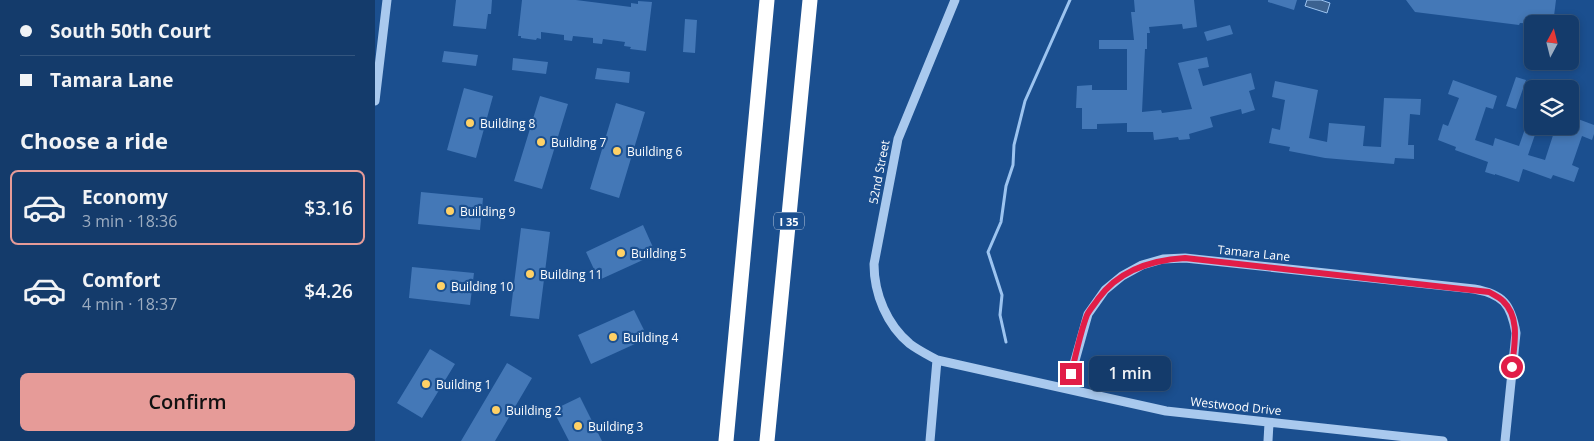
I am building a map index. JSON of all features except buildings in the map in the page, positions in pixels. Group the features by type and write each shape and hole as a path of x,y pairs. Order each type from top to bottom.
{"highway":[{"path":"726,441 767,0"},
{"name":"I 35","path":"767,441 810,0"}],"street":[{"path":"375,101 387,0"},
{"name":"52nd Street","path":"915,346 892,324 883,308 874,278 874,264 898,139 955,0"},
{"name":"Tamara Lane","path":"1067,389 1088,314 1105,290 1132,270 1163,259 1185,258 1474,289 1489,292 1504,301 1513,316 1516,333 1505,441"},
{"name":"Westwood Drive","path":"915,346 937,360 1167,411 1443,441"},
{"path":"929,441 937,360"},
{"path":"1268,441 1269,423"}],"water":[{"path":"1307,0 1321,0 1330,3 1327,13 1305,6"}],"waterway":[{"path":"1006,342 1000,315 1002,295 988,252 1001,222 1006,186 1013,165 1014,145 1025,101 1070,0"}],"place":[{"name":"Building 8","path":"470,123"},
{"name":"Building 7","path":"541,142"},
{"name":"Building 6","path":"617,151"},
{"name":"Building 9","path":"450,211"},
{"name":"Building 5","path":"621,253"},
{"name":"Building 11","path":"530,274"},
{"name":"Building 10","path":"441,286"},
{"name":"Building 4","path":"613,337"},
{"name":"Building 1","path":"426,384"},
{"name":"Building 2","path":"496,410"},
{"name":"Building 3","path":"578,426"}],"route":[{"path":"1071,374 1088,314 1105,290 1122,276 1142,265 1163,259 1185,258 1489,292 1504,301 1513,316 1516,333 1512,367"}]}
